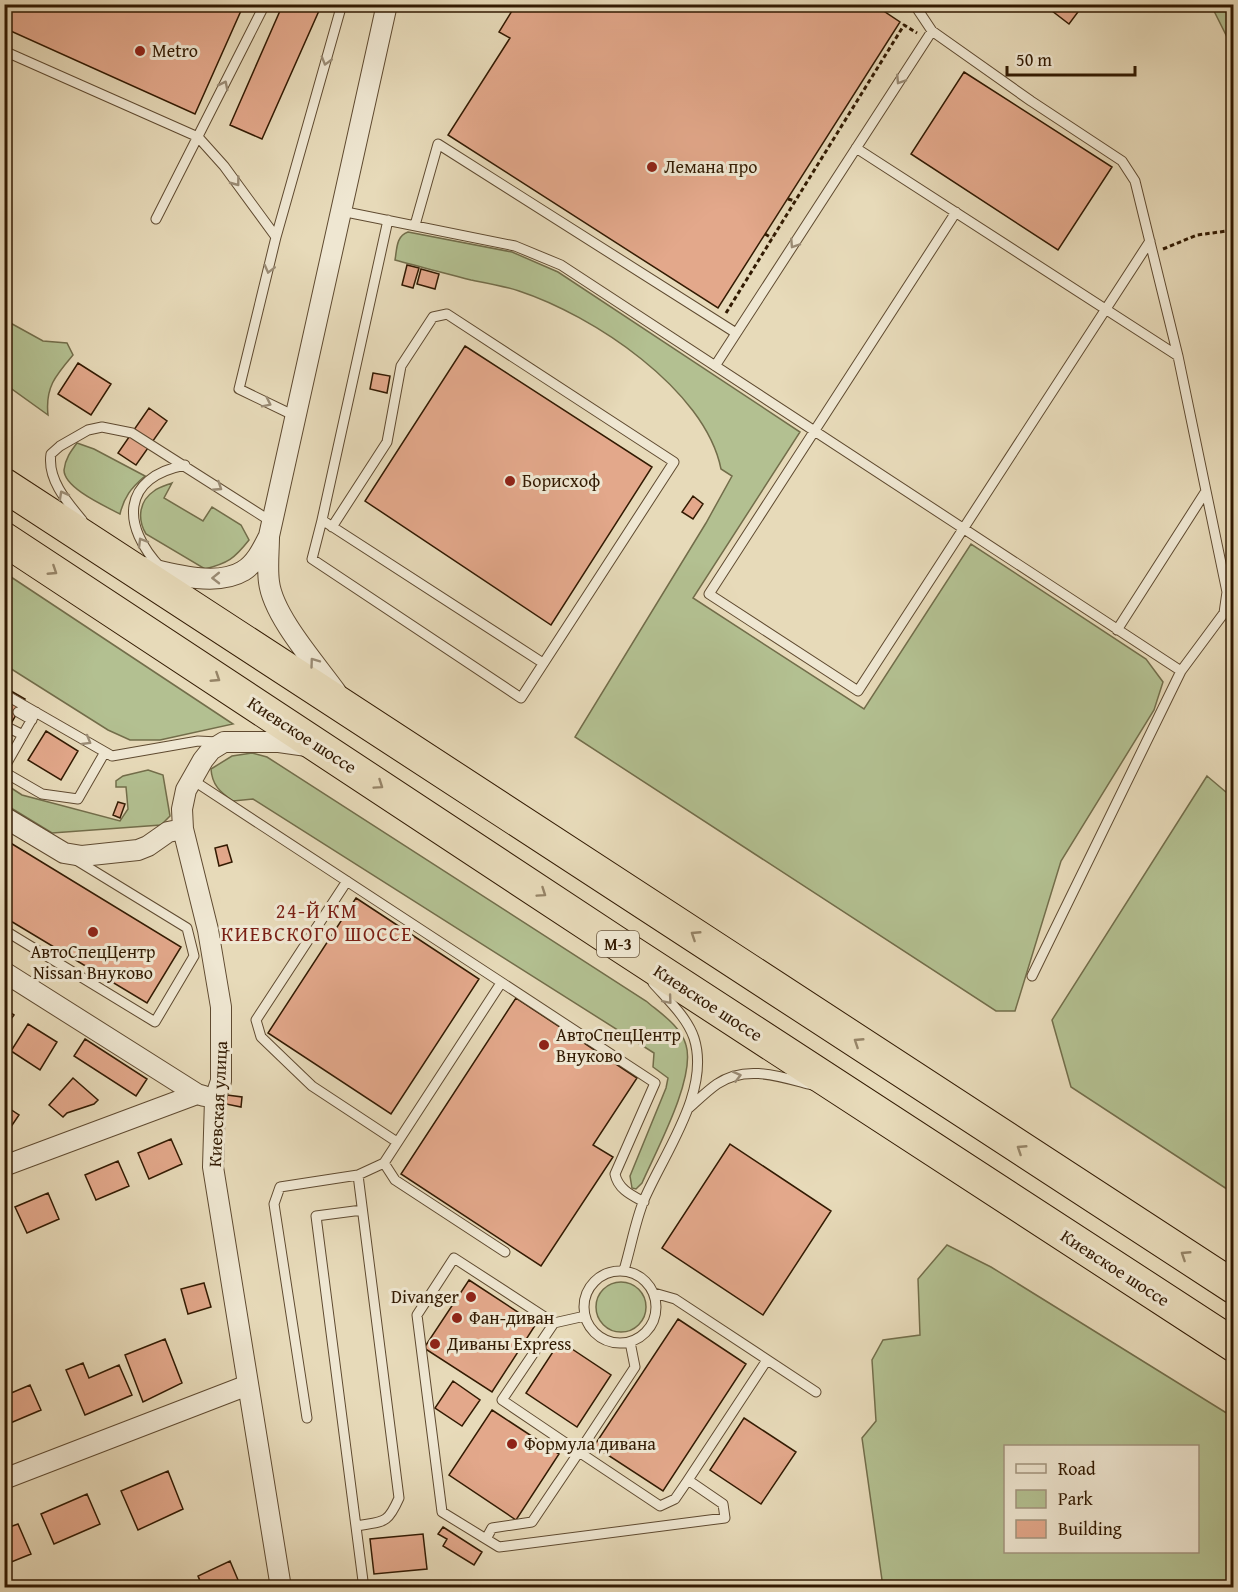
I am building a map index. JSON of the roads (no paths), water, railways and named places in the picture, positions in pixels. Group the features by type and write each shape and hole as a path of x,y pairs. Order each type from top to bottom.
{"highway":[{"name":"М-3","path":"4,485 1233,1287"},
{"name":"Киевское шоссе","path":"4,539 615,942 1233,1344"}],"street":[{"path":"348,709 285,621 268,582 271,529 387,4"},
{"path":"119,560 165,573 213,579 237,574 251,565 263,549 271,529"},
{"path":"224,742 279,742 325,750"},
{"name":"Киевская улица","path":"224,742 211,750 191,779 182,809 183,829 208,930 221,1007 220,1081 206,1096 213,1167 281,1587"},
{"path":"4,816 64,853 82,856 138,850 168,832 183,829"},
{"path":"4,972 206,1096"},
{"path":"4,1166 206,1096"},
{"path":"4,1479 248,1385"}],"lane":[{"path":"156,219 265,4"},
{"path":"295,417 239,389 276,237 342,4"},
{"path":"914,4 929,35 1122,161 1135,181 1178,356 1227,592 1224,613 1180,671 1032,976"},
{"path":"715,366 929,35"},
{"path":"4,51 198,137 224,166 276,237"},
{"path":"415,225 438,144 736,333"},
{"path":"856,148 1178,356"},
{"path":"341,211 515,246 561,265 1180,671"},
{"path":"956,212 709,594 858,691 1150,241"},
{"path":"332,527 387,442 401,366 433,317 447,314 674,462 521,698 312,559 388,220"},
{"path":"119,560 68,504 50,471 51,454 60,446 88,430 102,427 132,433 185,465 271,529"},
{"path":"185,465 165,469 148,480 136,496 133,512 137,534 156,562 208,618"},
{"path":"1117,630 1206,490"},
{"path":"322,520 543,663"},
{"path":"4,694 34,716 112,756 198,741 224,742"},
{"path":"18,712 34,716"},
{"path":"34,716 23,735 9,751 4,770 42,794 78,800 105,752"},
{"path":"9,728 23,735"},
{"path":"191,779 654,1083 615,1174 617,1182 628,1193 644,1202"},
{"path":"4,930 154,1022 194,956 187,928 64,853"},
{"path":"346,881 256,1020 261,1038 312,1086 397,1142"},
{"path":"615,942 646,974 685,1022 694,1038 698,1058 689,1108 644,1202 624,1270"},
{"path":"307,1419 274,1204 280,1187 358,1175 384,1163 501,983"},
{"path":"689,1108 726,1079 755,1072 774,1075 852,1097"},
{"path":"384,1163 395,1180 505,1252"},
{"path":"356,1526 385,1521 391,1515 399,1498 358,1175"},
{"path":"363,1210 316,1216 363,1581"},
{"path":"554,1323 454,1258 417,1316 442,1512 499,1547 725,1518 723,1504 688,1480"},
{"path":"624,1270 638,1275 646,1280 654,1293 657,1306 652,1325 639,1338 630,1342 611,1342 602,1339 589,1325 585,1316 585,1297 594,1281 610,1271 624,1270"},
{"path":"654,1293 675,1299 816,1392"},
{"path":"585,1316 554,1323 502,1400 660,1506 675,1499 767,1360"},
{"path":"486,1539 492,1528 532,1522 635,1367 630,1342"}],"place":[{"name":"Metro","path":"140,51"},
{"name":"Лемана про","path":"652,167"},
{"name":"Борисхоф","path":"510,481"},
{"name":"АвтоСпецЦентр Nissan Внуково","path":"93,932"},
{"name":"АвтоСпецЦентр Внуково","path":"544,1045"},
{"name":"Divanger","path":"471,1297"},
{"name":"Фан-диван","path":"457,1318"},
{"name":"Диваны Express","path":"435,1344"},
{"name":"Формула дивана","path":"512,1444"}],"district":[{"name":"24-Й КМ КИЕВСКОГО ШОССЕ","path":"317,922"}]}
